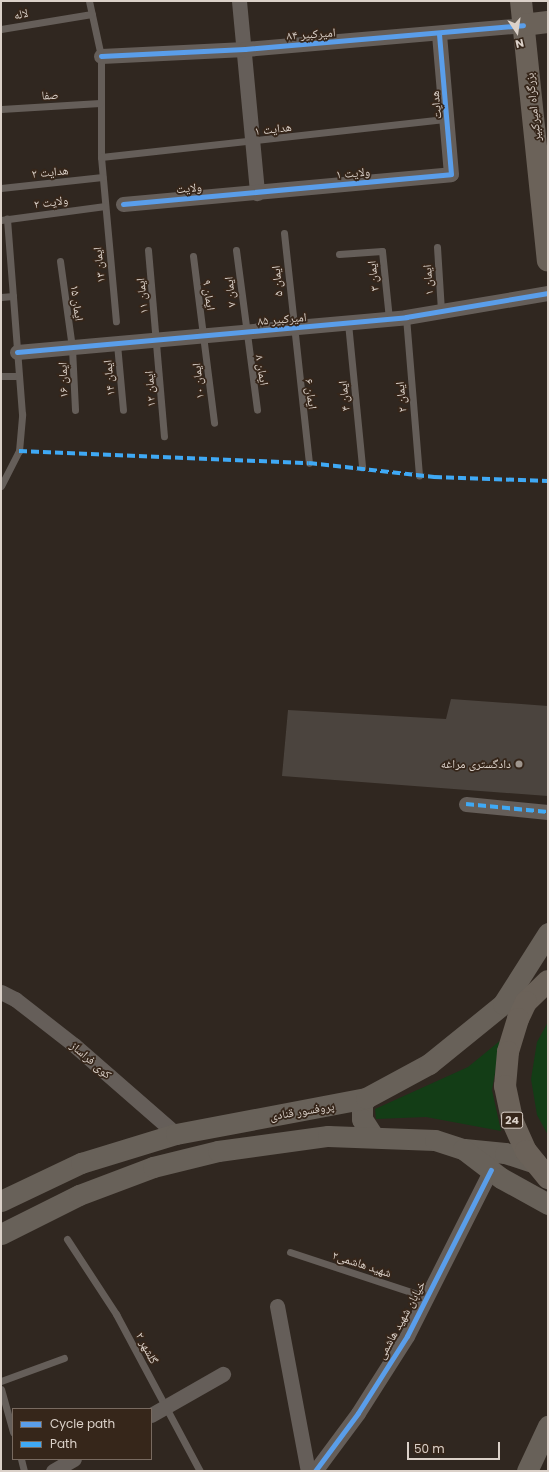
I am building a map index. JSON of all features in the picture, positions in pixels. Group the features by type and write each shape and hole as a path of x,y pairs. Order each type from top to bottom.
{"main road":[{"name":"بزرگراه امیرکبیر","path":"521,1 523,26 539,73 548,261"},
{"path":"523,26 548,22"},
{"name":"پروفسور قنادی","path":"1,1201 81,1163 176,1134 327,1107 366,1098 429,1064 503,1004 548,933"},
{"name":"24","path":"545,1174 526,1151 512,1120 505,1086 507,1058 526,1002 548,981"},
{"path":"366,1098 362,1104 362,1119 373,1136"},
{"path":"327,1107 335,1121 328,1136"},
{"path":"1,1234 79,1195 153,1167 218,1151 328,1136 373,1136 435,1140 463,1149 505,1153 545,1174"},
{"path":"463,1149 491,1170 548,1204"},
{"path":"527,1471 548,1426"}],"street":[{"path":"239,1 245,49 257,192"},
{"name":"امیرکبیر ۸۴","path":"101,56 245,49 439,35 523,26"},
{"name":"هدایت","path":"439,35 448,119 451,174"},
{"name":"ولایت ۱","path":"257,192 451,174"},
{"name":"ولایت","path":"124,204 257,192"},
{"name":"امیرکبیر ۸۵","path":"17,352 204,337 406,317 548,293"},
{"path":"466,804 548,812"},
{"name":"کوی فراساز","path":"1,992 74,1045 176,1134"},
{"name":"خیابان شهید هاشمی","path":"315,1471 362,1406 407,1336 491,1170"},
{"path":"278,1306 308,1471"},
{"path":"152,1414 223,1374"},
{"path":"53,1471 72,1460"}],"lane":[{"name":"ایمان ۱۳","path":"89,1 101,56 100,103 102,177 116,321"},
{"name":"لاله","path":"1,29 92,14"},
{"name":"صفا","path":"1,109 100,103"},
{"name":"هدایت ۱","path":"101,157 253,143 448,119"},
{"name":"هدایت ۲","path":"1,188 102,177"},
{"name":"ولایت ۲","path":"4,219 105,206"},
{"path":"1,486 19,450 22,414 13,296 4,219"},
{"name":"ایمان ۵","path":"284,233 292,328"},
{"name":"ایمان ۱","path":"437,247 442,311"},
{"name":"ایمان ۱۱","path":"148,250 157,340"},
{"name":"ایمان ۷","path":"236,250 245,332"},
{"name":"ایمان ۳","path":"338,254 382,251 388,319"},
{"name":"ایمان ۹","path":"193,256 204,337"},
{"name":"ایمان ۱۵","path":"60,261 72,348"},
{"path":"1,297 13,296"},
{"name":"ایمان ۲","path":"406,317 419,475"},
{"name":"ایمان ۴","path":"348,323 362,467"},
{"name":"ایمان ۶","path":"292,328 309,463"},
{"name":"ایمان ۸","path":"245,332 257,410"},
{"name":"ایمان ۱۰","path":"204,337 214,423"},
{"name":"ایمان ۱۲","path":"157,340 164,436"},
{"name":"ایمان ۱۴","path":"117,344 123,410"},
{"name":"ایمان ۱۶","path":"72,348 75,410"},
{"path":"1,376 18,376"},
{"name":"گلشهر ۲","path":"67,1238 116,1314 200,1471"},
{"name":"شهید هاشمی۲","path":"290,1252 426,1297"},
{"path":"1,1381 64,1358"},
{"path":"1,1389 12,1428"},
{"path":"20,1460 24,1471"}],"green space":[{"path":"548,1022 548,1135 537,1115 531,1079 537,1042"},
{"path":"501,1040 492,1090 501,1131 426,1117 376,1119 375,1109 468,1067"}],"building":[{"path":"451,699 548,706 548,796 282,776 288,710 446,719"}],"marked path":[{"path":"19,451 309,463 434,477 548,481"},
{"path":"466,804 548,812"}],"cycle path":[{"path":"101,56 245,49 523,25"},
{"path":"123,204 451,174 439,35"},
{"path":"17,352 406,317 548,293"},
{"path":"315,1471 358,1413 407,1336 491,1170"}],"place":[{"name":"دادگستری مراغه","path":"519,764"}]}
